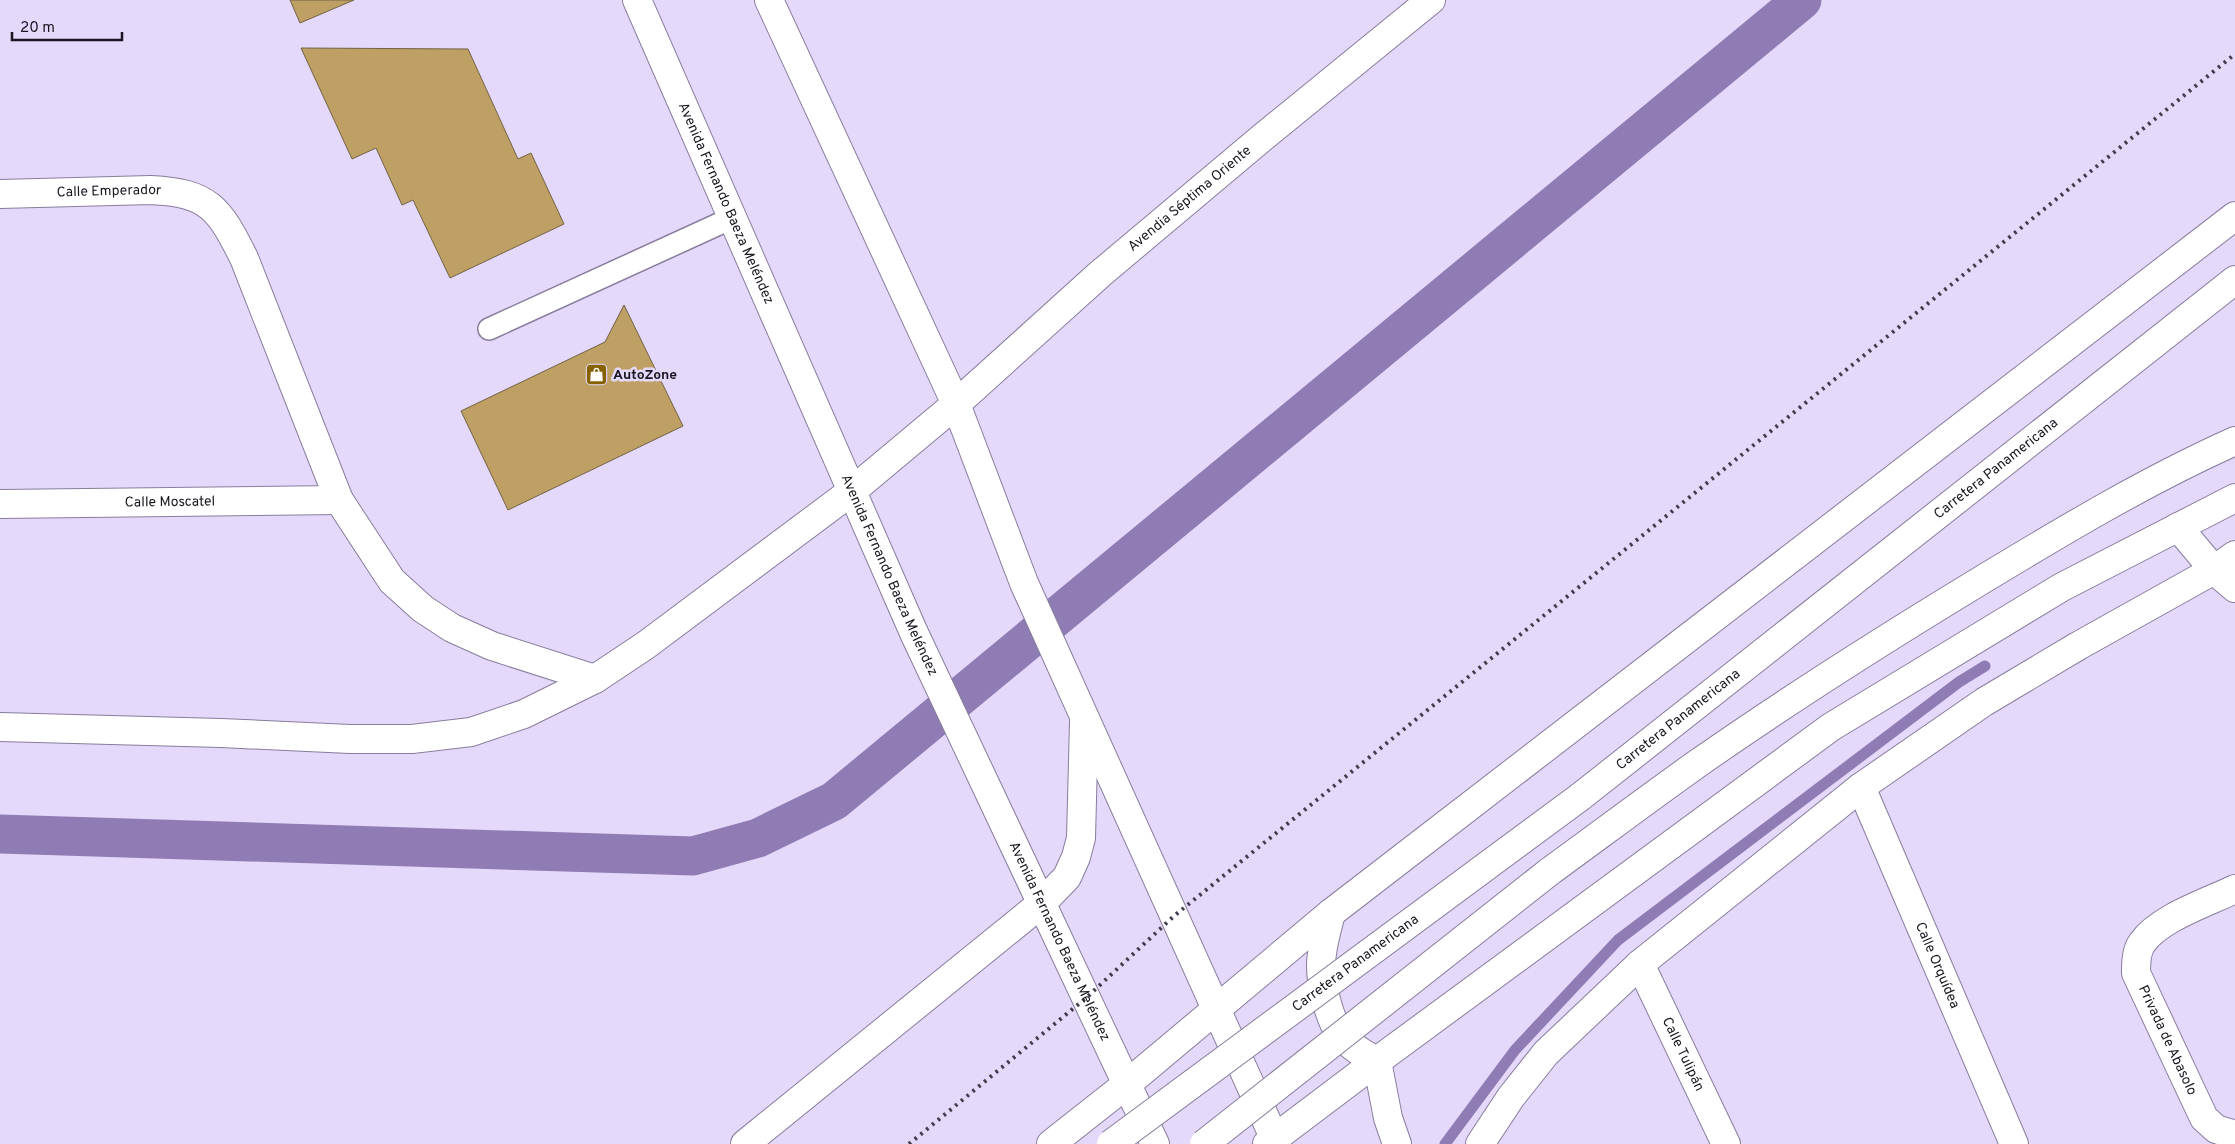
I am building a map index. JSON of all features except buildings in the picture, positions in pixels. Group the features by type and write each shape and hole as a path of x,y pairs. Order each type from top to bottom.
{"main road":[{"name":"Avenida Fernando Baeza Meléndez","path":"637,0 914,633 1155,1144"},
{"path":"769,0 956,404 1024,583 1216,1009 1273,1142 1377,1060 1831,727 2062,587 2235,498"},
{"name":"Avendia Séptima Oriente","path":"0,727 221,733 350,739 412,739 471,732 524,714 596,679 646,645 852,491 956,404 1100,274 1263,137 1431,0"},
{"name":"Calle Emperador","path":"0,194 176,191 196,196 212,208 231,231 244,258 339,500 392,581 423,609 452,628 492,646 596,679"},
{"path":"1051,1144 1127,1084 1331,913 2235,216"},
{"name":"Carretera Panamericana","path":"1111,1144 1580,797 2235,280"},
{"path":"1204,1144 1549,872 1694,766 1814,685 2083,518 2184,464 2235,441"},
{"name":"Calle Moscatel","path":"0,504 339,500"},
{"path":"2178,527 2225,563 2235,588"},
{"path":"1480,1144 1511,1097 1546,1054 1640,964 1861,787 1984,702 2078,646 2225,563"},
{"path":"744,1144 1042,903 1066,876 1076,857 1081,838 1084,716"},
{"name":"Calle Orquídea","path":"1861,787 2014,1144"},
{"name":"Privada de Abasolo","path":"2235,890 2169,920 2152,932 2141,944 2136,960 2136,972 2204,1118 2216,1129 2235,1135"},
{"path":"1331,913 1323,947 1321,967 1329,1010 1339,1033 1359,1051 1377,1060"},
{"name":"Calle Tulipán","path":"1640,964 1726,1144"},
{"path":"1377,1060 1388,1118 1397,1144"}],"lane":[{"path":"490,329 732,218"}],"waterway":[{"path":"0,834 693,856 758,838 834,801 1802,0"},
{"path":"1445,1144 1515,1050 1618,940 1959,682 1985,666"}],"railway":[{"path":"909,1144 1086,998 1174,916 2235,54"}],"place":[{"name":"AutoZone","path":"597,375"}]}
